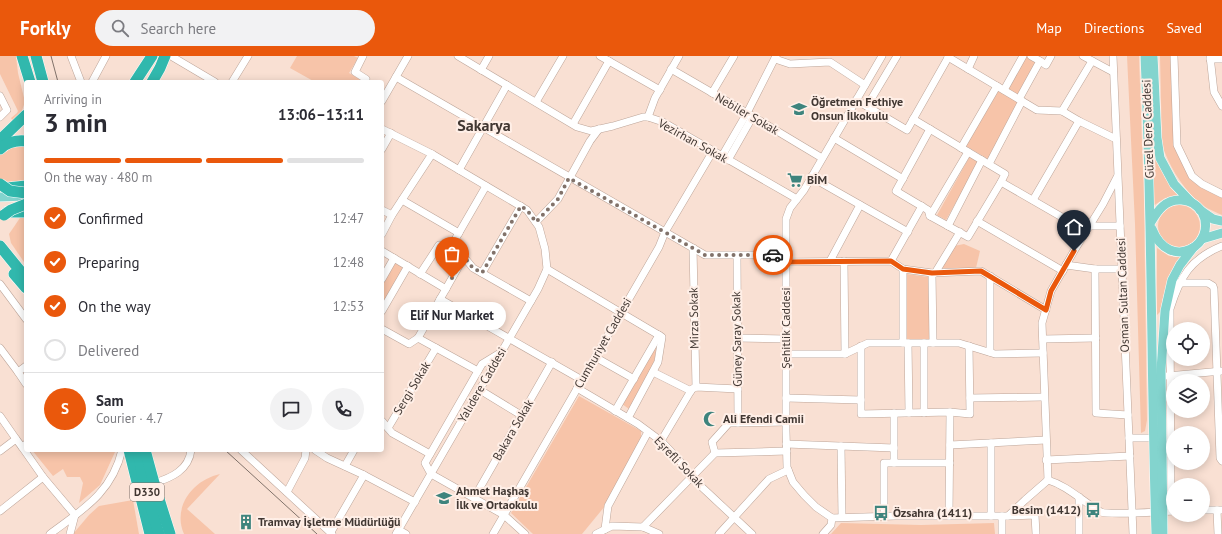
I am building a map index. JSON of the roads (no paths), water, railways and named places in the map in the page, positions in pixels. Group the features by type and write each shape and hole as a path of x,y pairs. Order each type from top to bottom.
{"highway":[{"path":"22,56 29,80"},
{"path":"36,56 42,80"},
{"path":"136,80 152,56"},
{"path":"149,78 160,68 164,56"},
{"path":"0,140 24,117"},
{"path":"0,149 13,142 24,142"},
{"path":"0,184 13,192 24,194"},
{"path":"0,189 24,186"},
{"path":"1,216 24,204"},
{"path":"1,216 24,212"},
{"path":"0,246 24,276"},
{"path":"0,257 24,286"},
{"name":"D330","path":"129,452 148,534"},
{"name":"D330","path":"138,452 144,484 158,534"},
{"path":"146,452 170,534"}],"main road":[{"path":"149,78 156,56"},
{"name":"Güzel Dere Caddesi","path":"1145,56 1151,224 1153,438 1165,512"},
{"name":"Güzel Dere Caddesi","path":"1153,56 1157,138 1160,158 1174,184 1192,203"},
{"path":"0,197 24,194"},
{"path":"1193,248 1184,252 1175,252 1167,249 1160,243 1151,224 1162,205 1169,201 1185,200 1192,203 1213,219 1222,221"},
{"path":"0,203 24,203"},
{"path":"1163,534 1165,512 1161,376 1165,311 1172,280 1180,265 1202,239 1205,232 1204,216 1200,210"},
{"path":"1202,239 1222,233"},
{"path":"1156,534 1165,512"}],"street":[{"path":"71,56 80,80"},
{"path":"93,80 106,56"},
{"path":"171,56 212,80"},
{"path":"233,80 248,56"},
{"path":"363,56 355,72 365,80"},
{"path":"384,98 408,56"},
{"name":"Vezirhan Sokak","path":"458,56 573,124 591,131 643,117 648,117 662,122 797,199"},
{"path":"481,70 490,56"},
{"path":"536,102 562,56"},
{"path":"600,56 660,90"},
{"path":"648,117 660,90 679,56"},
{"path":"712,93 734,56"},
{"name":"Şehitlik Caddesi","path":"832,518 816,507 804,496 793,482 788,470 786,447 786,219 790,208 811,177 882,56"},
{"path":"867,106 897,56"},
{"path":"968,69 974,56"},
{"path":"1004,90 1023,56"},
{"path":"1031,56 1046,65 1051,56"},
{"path":"1083,56 1113,72"},
{"name":"Osman Sultan Caddesi","path":"1113,56 1133,534"},
{"path":"1174,56 1177,145 1192,176 1202,184 1222,194"},
{"path":"725,158 750,114 776,57 790,64 832,59 865,85"},
{"path":"856,100 907,130 949,57 1037,110 1062,111 1116,139"},
{"path":"1222,59 1210,58 1214,92 1222,106"},
{"path":"573,124 609,61"},
{"path":"948,226 1021,100 1040,61"},
{"path":"1062,111 1092,61"},
{"name":"Nebiler Sokak","path":"671,69 750,114 822,158"},
{"path":"396,77 705,255 737,255 830,261 891,261 903,269 934,273 981,271 1046,310"},
{"path":"459,170 507,85"},
{"path":"961,148 997,86"},
{"path":"0,96 7,110 0,117"},
{"path":"913,119 930,129 961,148 986,162 1005,174 968,237 930,216 928,210 896,191 930,129"},
{"path":"1033,200 1079,121"},
{"path":"536,222 558,199 590,141 600,129"},
{"path":"384,130 432,154 527,210 539,227 545,249 547,269 662,337 658,362 628,418"},
{"path":"384,145 392,133"},
{"path":"834,138 903,179"},
{"name":"Cumhuriyet Caddesi","path":"493,534 659,247 665,232 713,151"},
{"path":"930,216 968,152"},
{"path":"384,230 392,215 432,154"},
{"path":"1048,480 1046,460 1042,323 1051,291 1118,176"},
{"path":"811,177 908,232"},
{"path":"1001,182 1088,228 1120,226"},
{"path":"450,250 486,186"},
{"path":"402,200 459,233"},
{"path":"830,261 860,205"},
{"path":"482,273 521,206"},
{"path":"891,261 922,206"},
{"path":"384,211 392,215"},
{"path":"977,221 1064,268 1122,269"},
{"path":"932,343 934,273 960,232"},
{"path":"420,274 439,246 464,257 473,268 531,301"},
{"path":"1171,374 1170,309 1176,288 1193,264 1208,251 1222,246"},
{"name":"Mirza Sokak","path":"693,248 693,389"},
{"path":"384,252 446,289"},
{"name":"Güney Saray Sokak","path":"737,255 738,423"},
{"path":"384,330 409,344 418,338 464,257"},
{"path":"384,276 394,258"},
{"path":"844,261 845,354"},
{"path":"384,308 408,266"},
{"name":"Yalıdere Caddesi","path":"398,532 531,301 547,269"},
{"path":"903,269 909,413"},
{"path":"1096,269 1096,413 1128,415"},
{"path":"990,276 990,352"},
{"path":"1179,283 1208,283 1213,286 1220,371 1220,458 1222,460"},
{"path":"0,284 3,294 24,317"},
{"path":"440,299 582,380"},
{"path":"615,411 659,335"},
{"path":"418,338 478,371"},
{"path":"737,338 786,339"},
{"path":"1043,339 1096,338"},
{"path":"786,354 845,354 868,343 960,343 995,354 1043,353"},
{"path":"924,343 924,413"},
{"path":"861,346 861,414 950,412 970,414 969,346"},
{"path":"0,348 24,381"},
{"name":"Sergi Sokak","path":"388,428 436,348"},
{"path":"501,353 482,364 425,463 431,474 504,515 525,534"},
{"path":"595,357 634,379"},
{"name":"Bakara Sokak","path":"474,498 552,362"},
{"path":"18,372 24,368"},
{"path":"1191,374 1220,371"},
{"path":"653,372 693,389 738,389"},
{"path":"1161,376 1166,376"},
{"name":"Eşrefli Sokak","path":"577,388 628,418 661,441 679,460 691,477 752,534"},
{"path":"661,441 693,389"},
{"path":"480,390 521,415"},
{"path":"970,398 1044,397"},
{"path":"786,398 861,400"},
{"path":"949,516 950,412"},
{"path":"894,413 894,463"},
{"path":"0,416 16,439 24,445"},
{"path":"1048,480 1079,497 1103,513 1165,512 1169,418"},
{"path":"715,453 712,442 729,423 786,422"},
{"path":"384,423 392,433 430,454"},
{"path":"606,529 608,506 648,432"},
{"path":"1129,438 1153,438"},
{"path":"0,451 16,439"},
{"path":"950,444 1046,440"},
{"path":"991,443 991,516"},
{"path":"643,527 715,453 786,447 841,446 894,448"},
{"path":"841,446 842,517"},
{"path":"28,452 43,477 75,515"},
{"path":"50,534 98,496 109,483 121,452"},
{"path":"154,483 171,477 181,471 190,457 191,452"},
{"path":"243,452 332,533 364,475"},
{"path":"287,492 305,458 306,452"},
{"path":"319,452 415,502"},
{"path":"345,466 353,452"},
{"path":"1046,460 1130,456"},
{"path":"884,516 884,463 950,464"},
{"path":"719,534 769,479 788,470"},
{"path":"0,511 43,477"},
{"path":"1002,534 1005,516 1048,480"},
{"path":"1079,497 1079,534"},
{"path":"1218,534 1220,510"},
{"path":"70,534 75,515"},
{"path":"823,534 831,525 832,518 842,517 1035,515 1036,534"},
{"path":"596,534 612,526 643,527 659,534"},
{"path":"398,532 406,534"}],"tram line":[{"path":"51,56 57,80"},
{"path":"227,452 317,534"}],"place":[{"name":"Öğretmen Fethiye Onsun İlkokulu","path":"799,109"},
{"name":"BİM","path":"795,180"},
{"name":"Elif Nur Market","path":"452,278"},
{"name":"Ali Efendi Camii","path":"711,419"},
{"name":"Ahmet Haşhaş İlk ve Ortaokulu","path":"444,498"},
{"name":"Besim (1412)","path":"1093,510"},
{"name":"Özsahra (1411)","path":"881,513"},
{"name":"Tramvay İşletme Müdürlüğü","path":"246,522"}],"district":[{"name":"Sakarya","path":"484,125"}]}
